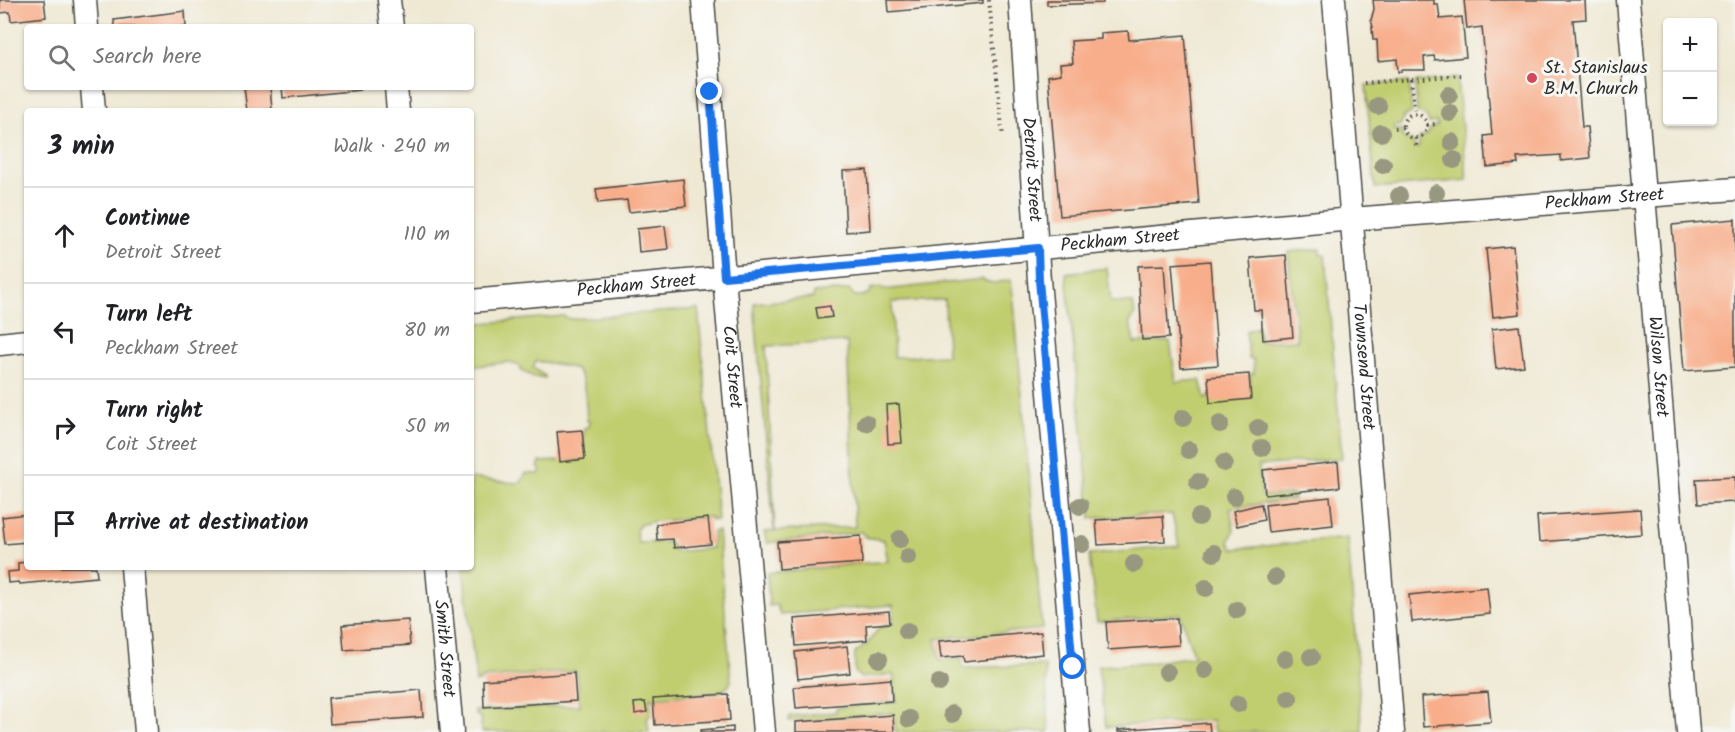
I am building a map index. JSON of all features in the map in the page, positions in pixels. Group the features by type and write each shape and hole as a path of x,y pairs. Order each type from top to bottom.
{"street":[{"path":"85,0 87,24"},
{"path":"389,0 392,24"},
{"name":"Coit Street","path":"703,0 724,277 764,732"},
{"name":"Detroit Street","path":"1020,0 1039,280 1079,732"},
{"name":"Townsend Street","path":"1334,0 1393,732"},
{"name":"Wilson Street","path":"1628,0 1688,732"},
{"path":"92,90 94,108"},
{"path":"396,90 398,108"},
{"name":"Peckham Street","path":"474,301 1352,219 1735,189"},
{"path":"0,344 24,341"},
{"path":"132,570 146,732"},
{"name":"Smith Street","path":"437,570 452,732"}],"path":[{"path":"989,0 1003,142"},
{"path":"1360,83 1462,75"},
{"path":"1411,79 1414,114"},
{"path":"1414,114 1422,116 1427,125 1424,134 1416,138 1406,134 1403,127 1407,117 1414,114"},
{"path":"1427,125 1436,124"},
{"path":"1395,128 1403,127"},
{"path":"1416,138 1416,147"}],"green space":[{"path":"1457,78 1467,180 1375,188 1366,85 1409,82 1412,112 1404,117 1401,125 1394,126 1394,130 1401,130 1403,137 1414,143 1415,148 1419,147 1419,139 1427,135 1432,127 1437,126 1437,122 1429,123 1426,116 1417,112 1415,82"},
{"path":"1320,249 1320,255 1325,255 1342,458 1259,466 1262,496 1293,494 1294,499 1230,508 1234,530 1229,542 1233,549 1348,538 1362,732 1214,732 1212,720 1106,727 1098,666 1149,663 1194,656 1180,614 1097,622 1089,555 1179,546 1172,514 1091,518 1066,273 1107,268 1111,302 1133,303 1135,314 1130,322 1134,343 1170,341 1176,382 1200,380 1205,399 1214,393 1250,389 1250,375 1254,373 1253,359 1249,359 1246,331 1258,327 1260,342 1297,340 1288,252"},
{"path":"983,279 993,283 1011,280 1042,629 936,639 940,660 961,658 963,668 1045,665 1049,732 896,732 894,713 789,721 789,716 836,712 836,708 896,702 893,674 861,678 855,672 855,653 868,643 879,628 893,624 893,605 780,615 777,605 769,606 767,573 888,561 884,540 865,537 862,532 767,543 764,532 774,531 754,303 813,298 814,293 850,290 854,296 862,296 870,293 871,289 881,287 883,290","holes":["945,300 947,355 894,357 892,302","847,342 855,527 775,531 766,346"]},
{"path":"698,309 718,520 711,520 711,517 655,521 639,525 636,531 638,543 670,542 676,552 712,548 713,532 718,531 731,681 720,692 650,698 651,714 647,719 649,732 481,732 481,718 476,715 475,711 580,705 576,671 482,678 481,681 476,682 463,570 474,570 474,478 516,483 521,482 526,473 539,474 540,462 582,460 584,428 588,427 589,422 583,382 575,370 536,361 533,368 545,378 533,377 521,370 520,366 508,362 474,367 474,324 563,316 570,319"}],"building":[{"path":"0,0 44,0 46,17 11,21 10,12 0,13"},
{"path":"888,0 983,0 983,3 889,12"},
{"path":"1047,0 1103,0 1103,3 1047,5"},
{"path":"1373,0 1434,0 1434,4 1438,4 1440,19 1462,17 1466,57 1435,60 1434,56 1424,57 1425,70 1401,70 1401,72 1398,72 1397,59 1378,61 1377,40 1373,40 1371,20 1374,9"},
{"name":"St. Stanislaus B.M. Church","path":"1464,0 1585,0 1586,19 1573,20 1582,127 1587,127 1590,158 1561,161 1561,155 1517,158 1518,164 1487,167 1484,136 1492,135 1482,27 1467,29"},
{"path":"185,11 186,24 114,24 114,20"},
{"path":"1128,31 1129,40 1185,35 1199,204 1060,216 1048,76 1061,74 1060,64 1073,63 1071,41 1101,39 1101,33"},
{"path":"244,90 270,90 272,108 247,108"},
{"path":"282,90 360,90 283,98"},
{"path":"867,170 870,230 846,232 843,171"},
{"path":"683,179 686,206 629,212 627,200 598,203 596,189"},
{"path":"1735,219 1735,367 1684,371 1672,225"},
{"path":"665,226 668,249 639,252 637,229"},
{"path":"1513,246 1520,314 1493,317 1486,249"},
{"path":"1286,255 1293,337 1263,340 1261,310 1254,310 1250,258"},
{"path":"1210,261 1218,365 1181,368 1172,264"},
{"path":"1164,265 1169,338 1142,340 1138,266"},
{"path":"830,306 832,317 818,319 816,308"},
{"path":"1519,326 1524,366 1496,369 1492,329"},
{"path":"1249,374 1251,399 1210,403 1208,377"},
{"path":"899,404 902,443 888,444 886,405"},
{"path":"582,430 585,459 560,462 557,432"},
{"path":"1338,462 1340,487 1265,495 1263,470"},
{"path":"1735,477 1735,502 1698,504 1696,479"},
{"path":"1330,497 1333,525 1268,532 1265,504"},
{"path":"1261,504 1264,520 1237,526 1233,511"},
{"path":"1640,509 1642,534 1539,542 1537,516"},
{"path":"24,514 24,542 5,544 2,517"},
{"path":"1163,516 1165,541 1098,545 1096,520"},
{"path":"708,518 711,544 674,548 673,539 657,540 656,524"},
{"path":"861,536 862,563 779,569 777,542"},
{"path":"24,562 24,570 96,570 97,577 20,584 19,582 8,583 7,572 18,571 18,563"},
{"path":"1487,587 1490,614 1412,622 1409,595"},
{"path":"889,611 890,623 866,625 867,640 796,646 794,619"},
{"path":"1177,618 1179,645 1108,650 1106,622"},
{"path":"408,620 410,645 344,650 342,625"},
{"path":"1041,632 1043,654 964,662 963,656 941,658 939,641"},
{"path":"847,646 850,673 798,679 795,652"},
{"path":"574,673 576,701 484,707 483,680"},
{"path":"891,679 892,701 796,708 794,687"},
{"path":"421,690 423,717 330,724 328,698"},
{"path":"1488,692 1491,722 1423,727 1421,697"},
{"path":"728,694 730,720 655,725 653,699"},
{"path":"645,702 647,712 635,714 634,703"},
{"path":"893,715 894,732 796,732 796,722"},
{"path":"1209,723 1210,732 1118,732 1118,730"},
{"path":"733,727 733,732 701,732 701,730"}],"place":[{"name":"St. Stanislaus B.M. Church","path":"1532,78"}],"route":[{"path":"710,92 724,277 1038,248 1073,667"}]}
